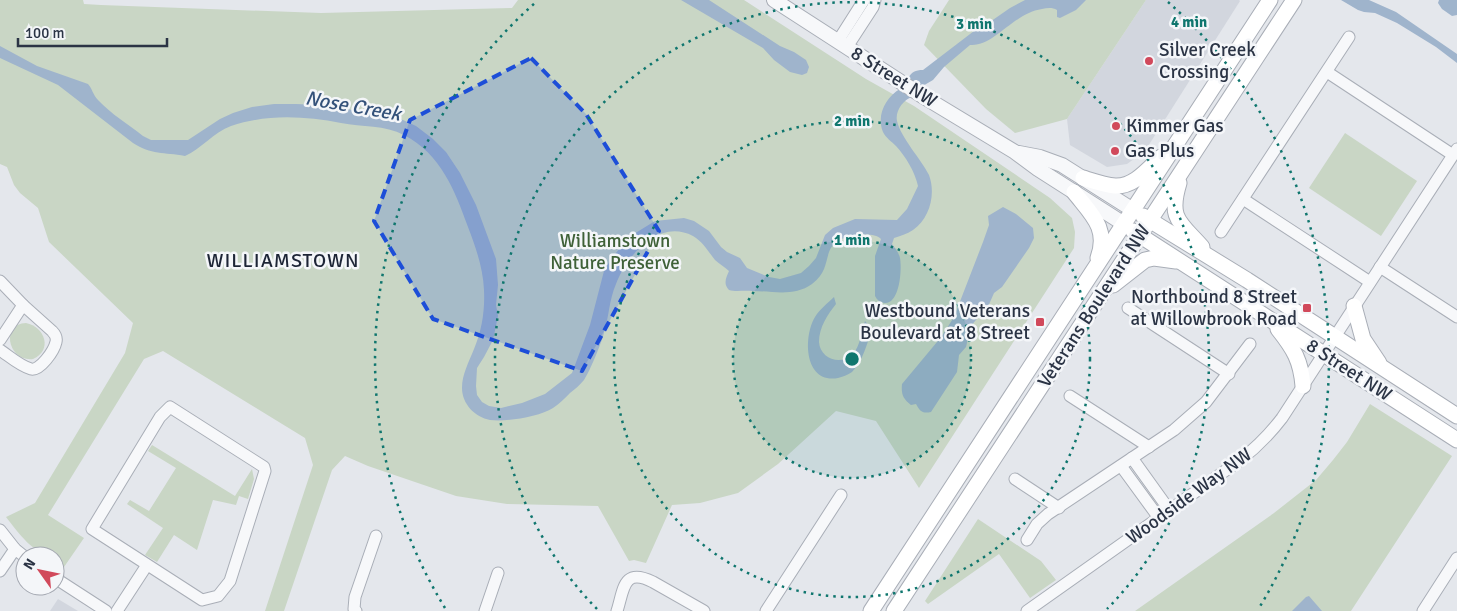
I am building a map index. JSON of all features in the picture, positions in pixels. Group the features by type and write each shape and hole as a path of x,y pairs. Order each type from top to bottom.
{"main road":[{"name":"Veterans Boulevard NW","path":"871,611 1270,0"},
{"name":"Veterans Boulevard NW","path":"894,611 1294,0"},
{"path":"1083,178 1115,186 1128,184 1141,176 1179,141"},
{"path":"1183,170 1174,200 1178,220 1213,259"},
{"path":"1074,192 1095,219 1100,230 1102,246 1093,271"},
{"name":"8 Street NW","path":"1133,210 1213,259 1457,416"},
{"name":"8 Street NW","path":"1124,224 1457,440"},
{"path":"1104,292 1145,260 1154,258 1180,261"},
{"path":"1354,306 1363,339 1383,368"},
{"path":"1269,318 1296,353 1302,372 1303,386"}],"street":[{"name":"8 Street NW","path":"774,0 924,97 1016,152 1124,224"},
{"path":"842,44 864,0"},
{"path":"842,44 873,7 875,0"},
{"path":"1222,232 1349,37"},
{"path":"1327,72 1455,152"},
{"name":"8 Street NW","path":"1016,152 1040,157 1062,165 1133,210"},
{"name":"Woodside Way NW","path":"1027,611 1257,447 1282,418 1455,152"},
{"path":"1243,199 1370,282"},
{"path":"1380,266 1457,316"},
{"path":"0,281 52,331 56,336 57,342 46,360 37,369 30,369 24,366 0,350"},
{"path":"0,340 23,305"},
{"path":"1128,308 1229,374"},
{"path":"1027,540 1041,520 1193,415 1214,393 1250,344"},
{"path":"1070,396 1149,447"},
{"path":"170,408 264,467 265,472 230,581 218,596 202,600 147,565 92,530 160,417 170,408"},
{"path":"1132,458 1170,510"},
{"path":"1121,466 1159,518"},
{"path":"1015,479 1059,508"},
{"path":"766,611 841,495"},
{"path":"0,530 15,549 0,571"},
{"path":"355,610 355,597 376,536"},
{"path":"1423,611 1457,558"},
{"path":"117,611 147,565"},
{"path":"486,611 498,573"},
{"path":"618,611 624,584 628,579 636,577 646,578 704,611"},
{"path":"65,584 106,611"}],"highlighted area":[{"path":"531,58 586,114 659,231 582,371 433,319 374,221 410,120"}],"shaded area":[{"path":"1146,0 1240,1 1145,151 1127,164 1107,167 1070,145 1067,119"},
{"path":"58,599 78,611 50,611"}],"green space":[{"name":"Williamstown Nature Preserve","path":"0,0 83,0 84,4 101,5 321,13 512,8 518,0 744,0 866,79 914,106 1050,198 1072,218 1075,232 1074,248 919,488 876,421 836,411 778,464 738,493 700,503 672,505 646,563 634,560 629,561 598,506 507,504 456,496 368,466 345,456 332,470 284,611 265,611 313,465 305,438 163,351 144,359 48,515 84,538 65,566 65,546 31,546 6,517 35,503 125,353 133,323 49,242 38,208 20,193 14,185 7,167 0,164"},
{"path":"949,0 1146,0 1067,119 1015,133 986,109 924,45 929,31"},
{"path":"1345,133 1417,181 1381,236 1309,188"},
{"path":"26,323 38,329 44,339 45,345 43,350 33,359 18,355 10,342 13,329 18,325"},
{"path":"1370,404 1452,456 1351,611 1135,611 1274,513 1316,480 1347,442"},
{"path":"152,445 235,496 252,469 254,479 248,499 239,496 236,505 213,500 197,550 174,535 157,562 145,555 163,528 127,504 130,500 149,511 176,468 148,451"},
{"path":"978,519 1041,561 1056,580 1030,598 999,554 928,604 925,601"}],"water":[{"path":"681,0 709,0 780,46 806,60 809,67 807,73 802,75 790,72 774,60 763,48"},
{"path":"1025,0 1086,0 1076,10 1060,18 1057,17 1057,10 1053,8 1042,9 1022,17 987,41 970,45 944,67 933,80 921,87 908,78 914,72 923,70 974,31"},
{"path":"1341,0 1369,0 1396,12 1457,54 1457,63 1436,47 1397,23 1375,13 1358,10"},
{"path":"1439,0 1457,0 1457,15 1452,16 1442,9 1438,3"},
{"path":"0,46 37,66 88,84 96,98 108,110 151,140 188,140 220,119 233,113 252,107 274,104 320,105 385,115 416,126 446,152 460,173 476,205 496,259 498,285 496,305 498,316 493,340 477,368 476,386 477,395 482,402 489,406 501,408 522,403 545,394 572,373 590,325 604,271 629,237 655,221 684,218 694,221 709,231 727,252 740,258 747,268 769,277 780,279 801,273 809,266 816,258 825,235 833,228 855,219 897,220 907,209 918,186 915,175 907,160 885,136 881,126 884,107 890,97 900,89 912,97 900,106 897,113 897,121 899,128 929,175 932,190 930,205 919,225 908,233 894,238 892,244 900,258 899,285 894,298 884,303 875,296 875,256 881,239 874,235 859,235 836,242 828,254 820,277 805,288 791,292 729,290 726,279 729,271 715,260 697,238 680,232 668,232 657,236 646,242 636,251 621,273 612,296 606,327 584,380 557,405 540,414 522,418 490,420 479,416 470,409 464,399 462,388 464,373 479,335 483,312 483,282 479,258 452,187 437,163 417,143 397,132 381,128 286,117 258,119 231,126 219,132 185,156 146,150 133,143 58,85 0,58"},
{"path":"1003,207 1016,214 1033,228 1034,238 1002,287 994,293 987,309 971,326 966,347 959,355 957,372 931,412 923,412 916,404 911,405 904,398 902,384 942,336 954,317 989,225 988,216"},
{"path":"834,297 836,304 824,321 819,336 820,348 823,353 837,360 848,358 857,347 865,321 872,330 856,368 847,375 838,378 827,378 818,374 813,367 808,347 811,326 815,317"},
{"path":"1309,596 1322,611 1292,611 1306,597"}],"place":[{"name":"Silver Creek Crossing","path":"1149,61"},
{"name":"Kimmer Gas","path":"1116,126"},
{"name":"Gas Plus","path":"1115,151"},
{"name":"Northbound 8 Street at Willowbrook Road","path":"1307,308"},
{"name":"Westbound Veterans Boulevard at 8 Street","path":"1040,322"}],"district":[{"name":"WILLIAMSTOWN","path":"283,260"}],"water label":[{"name":"Nose Creek","path":"353,106"}]}
